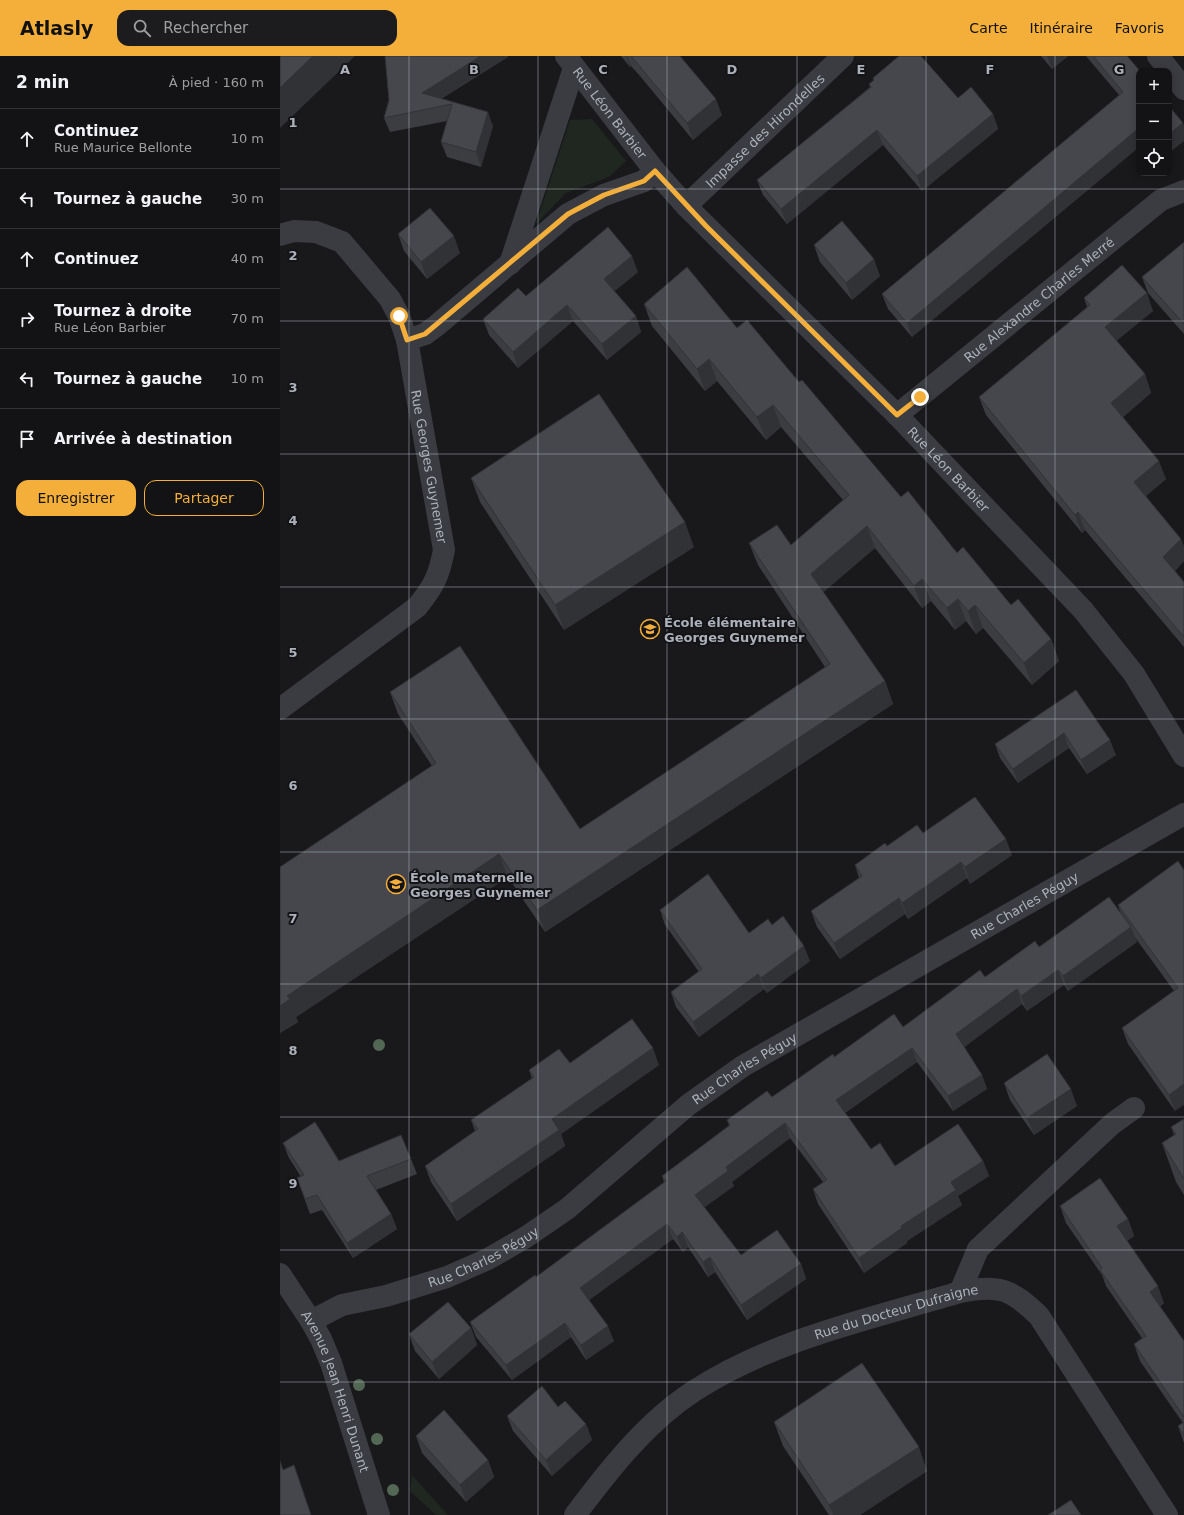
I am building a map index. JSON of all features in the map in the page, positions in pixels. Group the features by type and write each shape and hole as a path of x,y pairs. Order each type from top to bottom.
{"street":[{"name":"Impasse des Hirondelles","path":"686,206 843,56"},
{"path":"1158,56 1184,89"},
{"name":"Rue Léon Barbier","path":"570,62 655,171 686,206 897,415 1083,610 1134,674 1184,756"},
{"path":"510,264 570,62"},
{"path":"407,340 425,334 568,214 604,195 644,181 655,171"},
{"name":"Rue Alexandre Charles Merré","path":"897,415 1161,200 1184,190"},
{"name":"Rue Georges Guynemer","path":"280,235 294,231 316,232 342,242 390,299 399,316 407,340 442,528 444,550 440,572 430,591 417,607 280,709"},
{"name":"Rue Charles Péguy","path":"312,1321 342,1305 386,1296 447,1277 488,1259 526,1237 567,1209 688,1105 732,1073 1184,814"},
{"path":"960,1292 978,1249 1112,1124 1134,1108"},
{"name":"Avenue Jean Henri Dunant","path":"280,1274 312,1321 322,1339 379,1515"},
{"name":"Rue du Docteur Dufraigne","path":"575,1515 611,1467 650,1427 693,1391 740,1364 787,1344 960,1292 983,1287 1008,1292 1025,1303 1039,1316 1168,1515"}],"shaded area":[{"path":"592,119 626,161 609,177 566,193 536,224 570,120"},
{"path":"412,1475 448,1515 436,1515 410,1491"}],"building":[{"path":"280,56 313,56 280,88"},
{"path":"385,56 481,56 422,93 488,112 476,152 441,142 452,104 384,118 389,100"},
{"path":"631,56 680,56 716,99 687,123"},
{"path":"899,56 921,56 958,98 971,87 993,114 917,176 877,130 781,209 757,180 871,87 869,84 874,80 873,78"},
{"path":"1093,56 1127,56 1137,68 1136,68 1136,131 907,323 882,294 1123,92"},
{"path":"1172,110 1183,123 1172,132"},
{"path":"430,208 454,236 421,262 398,234"},
{"path":"842,221 874,259 846,283 814,245"},
{"path":"608,227 632,256 604,279 636,316 602,344 567,305 513,352 483,319 518,288 526,296"},
{"path":"1184,242 1184,324 1142,277"},
{"path":"1122,265 1147,293 1105,327 1145,374 1111,403 1159,461 1134,482 1181,539 1163,557 1184,582 1184,637 1078,512 1075,515 979,397 1090,305 1084,298"},
{"path":"687,267 737,328 747,320 799,382 802,380 901,497 908,491 957,553 963,547 1011,605 1018,599 1051,639 1024,663 975,605 968,611 958,599 947,608 922,579 914,586 867,526 811,574 885,681 537,910 499,854 287,996 290,999 280,1006 280,867 436,763 390,692 460,646 580,829 830,664 749,543 777,525 791,545 849,495 773,405 757,417 709,359 697,369 644,304"},
{"path":"599,394 685,522 555,605 471,478"},
{"path":"1076,690 1110,740 1081,760 1064,733 1013,769 995,744"},
{"path":"975,797 1006,839 965,867 961,862 902,903 899,898 834,943 811,911 862,876 855,865 885,843 887,846 917,825 923,833"},
{"path":"1178,861 1184,870 1184,1084 1169,1095 1122,1028 1178,988 1118,905"},
{"path":"708,874 749,933 768,919 772,925 783,916 804,946 761,978 758,974 693,1022 671,992 702,969 660,910"},
{"path":"1109,897 1131,927 1063,976 1058,970 1021,996 1017,989 956,1034 982,1075 948,1096 912,1048 836,1100 871,1149 880,1143 895,1166 958,1124 983,1161 951,1182 956,1190 901,1226 902,1228 859,1258 813,1189 827,1180 785,1123 726,1167 728,1171 695,1195 741,1255 777,1230 801,1264 741,1305 710,1257 703,1262 682,1232 677,1237 667,1224 580,1288 608,1326 581,1345 565,1323 506,1365 470,1322 535,1275 536,1277 666,1181 662,1176 730,1125 727,1120 767,1091 772,1097 833,1054 834,1057 894,1014 903,1027 980,970 985,977 1035,941 1039,947"},
{"path":"632,1019 653,1048 552,1119 559,1130 451,1204 425,1166 478,1129 471,1120 534,1077 529,1070 559,1049 570,1063"},
{"path":"1047,1054 1071,1089 1027,1118 1004,1083"},
{"path":"1184,1119 1184,1179 1162,1143 1176,1134 1171,1127"},
{"path":"315,1122 339,1161 401,1135 411,1159 367,1176 391,1214 347,1243 317,1195 305,1199 297,1178 304,1175 283,1143"},
{"path":"1100,1178 1128,1219 1117,1226 1158,1286 1150,1292 1184,1341 1184,1417 1134,1344 1146,1336 1100,1270 1102,1268 1060,1206"},
{"path":"448,1302 471,1328 432,1362 409,1334"},
{"path":"862,1363 919,1447 829,1505 774,1422"},
{"path":"542,1386 558,1407 565,1401 586,1424 546,1460 507,1416"},
{"path":"444,1410 488,1460 460,1485 416,1436"},
{"path":"1184,1422 1184,1435 1178,1426"},
{"path":"280,1461 283,1470 294,1465 311,1515 280,1515"},
{"path":"1071,1500 1081,1515 1048,1515"}],"place":[{"name":"École élémentaire Georges Guynemer","path":"650,629"},
{"name":"École maternelle Georges Guynemer","path":"396,884"}],"route":[{"path":"399,316 407,340 425,334 568,214 604,195 644,181 655,171 686,206 897,415 920,397"}]}
